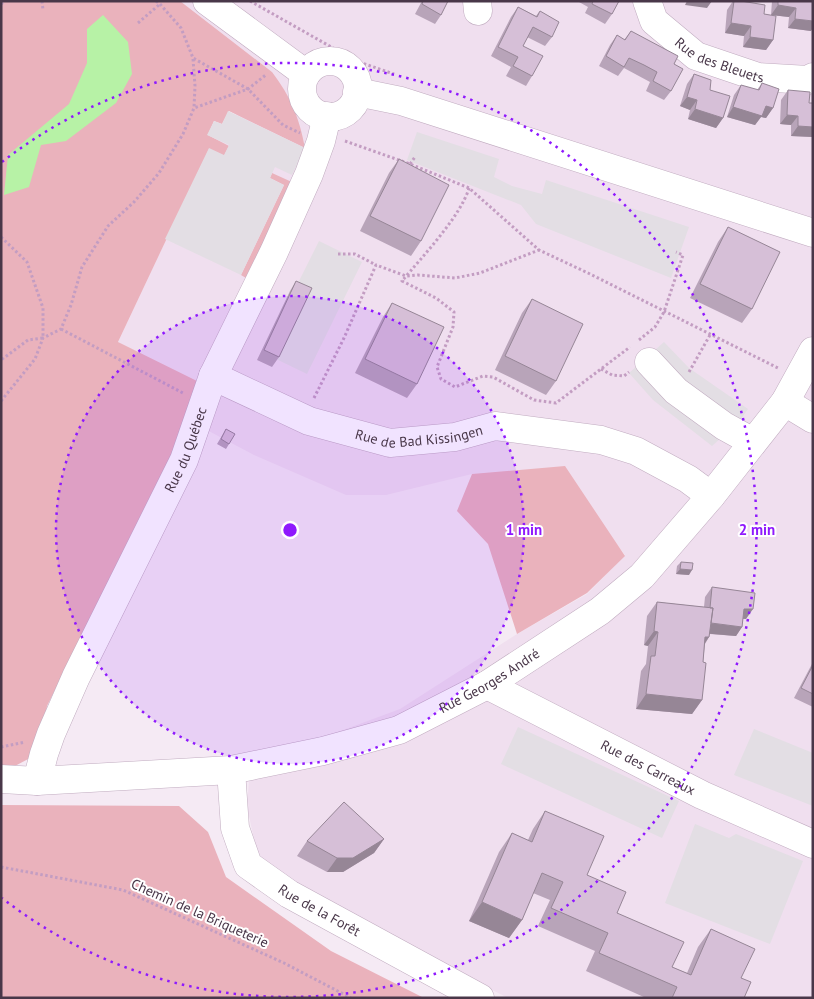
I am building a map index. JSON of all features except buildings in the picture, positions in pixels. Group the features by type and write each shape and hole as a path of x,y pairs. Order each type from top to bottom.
{"street":[{"path":"206,1 306,74"},
{"name":"Rue des Bleuets","path":"647,1 654,21 696,56 758,77 808,80 813,77"},
{"path":"335,61 343,64 354,76 357,92 354,102 347,110 338,115 327,116 318,114 310,109 302,92 302,83 306,74 318,63 335,61"},
{"path":"357,92 401,100 813,233"},
{"name":"Rue du Québec","path":"38,782 44,754 51,734 76,677 184,460 213,376 274,252 309,174 321,141 327,116"},
{"name":"Rue Georges André","path":"1,779 38,782 231,770 324,751 399,730 487,685 600,611 642,576 711,496 785,402 813,351"},
{"path":"649,362 676,391 724,426 753,442"},
{"name":"Rue de Bad Kissingen","path":"213,376 304,419 390,443 455,437 495,426 601,440 636,451 688,478 711,496"},
{"path":"785,402 813,420"},
{"name":"Rue des Carreaux","path":"487,685 702,795 813,844"},
{"name":"Rue de la Forêt","path":"231,770 235,828 248,865 289,894 480,998"}],"path":[{"path":"1,4 5,1"},
{"path":"42,1 43,10"},
{"path":"1,360 28,340 43,338 61,329 82,267 108,226 134,202 159,173 183,134 194,108 196,86 193,58 181,28 156,1"},
{"path":"138,23 160,4"},
{"path":"193,58 248,89 283,125 305,135"},
{"path":"194,108 248,89 270,72"},
{"path":"345,141 410,164 469,188 539,250 783,371"},
{"path":"410,164 415,157"},
{"path":"469,188 466,198 446,227 402,281 436,298 454,312 453,326 437,368 440,379 455,387 483,376 493,377 534,400 556,403 655,327 664,312 684,255 676,252"},
{"path":"1,237 27,262 43,308 43,338 35,359 1,401"},
{"path":"338,254 355,254 376,265 406,276 455,278 480,272 539,250"},
{"path":"304,419 344,338 376,265"},
{"path":"61,329 204,403"},
{"path":"676,391 710,335"},
{"name":"Chemin de la Briqueterie","path":"1,867 124,890 284,963 351,998"}],"shaded area":[{"path":"1,1 180,1 272,72 293,108 305,148 229,111 222,124 214,121 208,135 229,146 224,156 209,149 118,342 199,382 171,459 47,706 45,721 32,757 13,767 1,767"},
{"path":"180,1 813,1 813,998 508,998 359,922 271,874 257,853 247,807 251,753 300,746 400,709 517,634 587,594 625,555 615,542 472,474 386,495 346,495 254,455 186,419 118,342 209,148 272,72"},
{"path":"103,15 128,42 132,74 116,103 66,141 41,145 29,187 4,195 8,155 69,104 87,63 87,29"},
{"path":"228,111 305,148 292,175 275,167 270,178 284,185 241,275 165,239 209,148 224,155 229,145 207,135 214,121 222,124"},
{"path":"417,132 499,159 494,177 512,186 542,194 546,180 689,227 671,278 536,224 521,205 407,160"},
{"path":"272,173 294,183 246,278 241,275 284,185 270,178"},
{"path":"319,241 362,262 307,374 276,359 293,293"},
{"path":"664,342 689,368 748,409 739,422 712,446 653,400 629,373"},
{"path":"565,466 625,556 587,593 517,634 488,544 457,511 472,474"},
{"path":"518,727 679,801 662,838 501,764"},
{"path":"754,729 813,753 813,806 734,775"},
{"path":"1,805 179,806 208,832 226,877 331,951 424,998 1,998"},
{"path":"695,824 729,838 736,834 803,861 770,944 665,903"}]}
